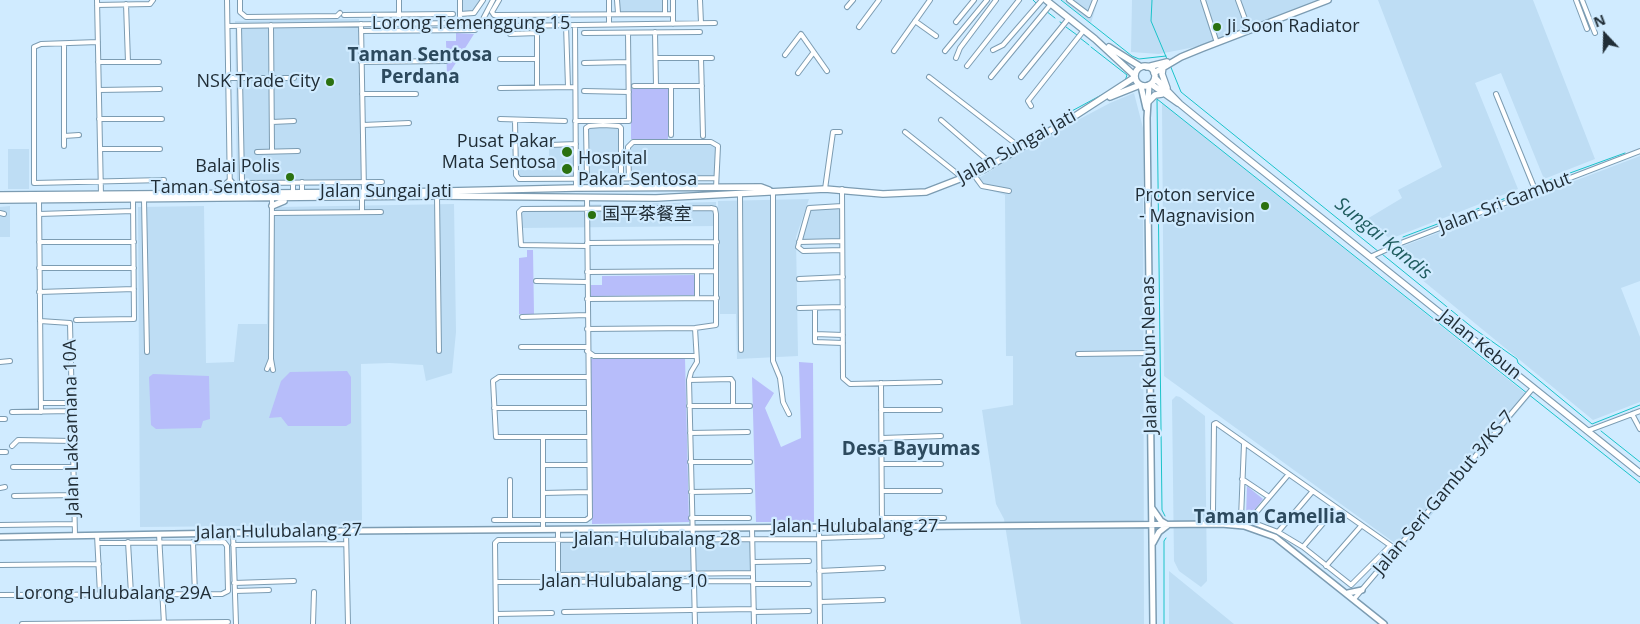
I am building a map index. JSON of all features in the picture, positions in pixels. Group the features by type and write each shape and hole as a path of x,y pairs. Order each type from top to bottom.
{"main road":[{"path":"1096,102 1152,80 1163,67 1181,57 1328,0"},
{"path":"1048,2 1095,39 1135,76 1141,85"},
{"path":"1095,39 1144,67 1152,80"},
{"path":"1144,67 1181,57"},
{"name":"Jalan Sungai Jati","path":"0,195 272,192 293,195 656,198 825,189 883,194 915,193 935,190 974,175 993,165 1096,102 1135,76 1144,67"},
{"path":"1163,67 1164,81 1174,97"},
{"name":"Jalan Kebun","path":"1152,80 1162,94 1180,104 1370,257 1530,391 1587,431 1640,473"},
{"name":"Jalan Kebun","path":"1152,80 1180,104"},
{"path":"1149,101 1155,95 1162,94"},
{"path":"215,193 230,181 240,193"},
{"path":"656,198 634,193 636,190 657,187"},
{"name":"Jalan Sungai Jati","path":"293,195 302,192 363,195 657,187 761,187 772,191"},
{"path":"588,198 608,193 607,191 589,188"},
{"path":"272,207 293,195"},
{"path":"0,200 259,200 272,207"},
{"path":"259,200 272,207"}],"street":[{"path":"227,0 230,200"},
{"path":"240,0 240,12 246,17 337,16 342,14 453,14"},
{"path":"398,0 399,24"},
{"path":"460,0 460,23"},
{"path":"460,14 474,13 483,0"},
{"path":"481,23 493,0"},
{"path":"499,0 492,12 494,15 673,14"},
{"path":"608,0 609,24"},
{"path":"617,0 618,14"},
{"path":"665,0 665,14"},
{"path":"673,0 673,24"},
{"path":"700,0 701,23"},
{"path":"847,7 853,0"},
{"path":"859,27 879,0"},
{"path":"894,51 930,0"},
{"path":"956,22 974,0"},
{"path":"945,51 987,0"},
{"path":"956,58 960,48 996,0"},
{"path":"966,66 1019,0"},
{"path":"993,50 1003,45 1042,0"},
{"path":"1069,0 1089,15 1093,10 1095,0"},
{"path":"1203,0 1217,42"},
{"path":"1238,0 1249,30"},
{"path":"1576,0 1587,29"},
{"path":"1582,0 1595,33"},
{"path":"101,195 97,2 126,4 152,2"},
{"path":"991,77 1048,2"},
{"path":"126,4 128,62"},
{"path":"1021,77 1069,18"},
{"path":"915,21 936,36"},
{"name":"Lorong Temenggung 15","path":"228,26 460,23 537,25 715,23"},
{"path":"361,24 364,182 362,212"},
{"path":"271,25 272,151"},
{"path":"537,25 537,87"},
{"path":"566,25 568,87"},
{"path":"575,25 576,188"},
{"path":"239,26 239,171 242,181 246,183 382,182"},
{"path":"361,31 475,30"},
{"path":"1030,106 1028,102 1084,30"},
{"path":"655,32 656,86"},
{"path":"584,33 700,32"},
{"path":"510,34 537,33"},
{"path":"575,121 629,121 628,33"},
{"path":"784,55 801,34 827,71"},
{"path":"98,42 36,44 34,47 34,183 164,180"},
{"path":"64,44 64,146"},
{"path":"798,72 813,53"},
{"path":"656,58 712,58"},
{"path":"701,58 703,136"},
{"path":"500,59 537,59"},
{"path":"98,62 158,62"},
{"path":"362,62 446,62"},
{"path":"584,63 628,62"},
{"path":"929,77 1021,148"},
{"path":"228,78 294,78"},
{"name":"Jalan Kebun Nenas","path":"1152,80 1147,118 1153,624"},
{"path":"1141,85 1147,118"},
{"path":"634,86 702,86"},
{"path":"671,86 671,135"},
{"path":"500,88 575,87"},
{"path":"99,90 160,89"},
{"path":"584,91 628,92"},
{"path":"362,94 416,94"},
{"path":"1496,94 1534,188"},
{"path":"100,119 162,118"},
{"path":"500,119 565,121"},
{"path":"515,120 516,176 519,179 716,178"},
{"path":"941,120 993,165"},
{"path":"272,122 294,121"},
{"path":"363,125 409,123"},
{"path":"587,178 586,128 589,126 619,126 621,128 621,178"},
{"path":"825,189 833,132 840,132"},
{"path":"905,132 964,179"},
{"path":"64,136 79,135"},
{"path":"629,178 628,147 634,142 711,142 718,146 716,188"},
{"path":"550,145 576,144"},
{"path":"100,149 160,149"},
{"path":"257,152 298,151"},
{"name":"Jalan Sri Gambut","path":"1370,257 1534,188 1640,151"},
{"path":"230,171 239,171"},
{"path":"974,175 982,186 1009,191"},
{"path":"293,182 293,195"},
{"path":"302,182 302,192"},
{"path":"842,189 844,378 850,384 940,382"},
{"path":"772,191 773,361 780,378 783,402 789,414"},
{"path":"272,192 271,360 273,370"},
{"path":"740,194 742,350"},
{"path":"437,196 439,351"},
{"path":"587,329 695,328 716,325 716,214 714,209 711,208 709,196"},
{"path":"494,520 588,519 590,492 587,377 588,198"},
{"path":"39,200 41,412"},
{"path":"76,320 134,319 133,200"},
{"path":"144,200 147,352"},
{"path":"842,206 812,207 803,226 798,247 803,251 842,250"},
{"path":"272,207 381,212"},
{"path":"711,208 522,209 519,212 521,245 716,242"},
{"path":"39,214 133,212"},
{"path":"799,242 842,241"},
{"path":"39,242 134,242"},
{"path":"39,268 134,268"},
{"path":"587,272 716,271"},
{"path":"697,272 697,298"},
{"path":"800,279 842,277"},
{"path":"536,282 587,282"},
{"path":"39,292 134,289"},
{"path":"587,299 717,298"},
{"path":"799,308 843,307"},
{"path":"815,308 815,342 843,342"},
{"path":"522,317 587,316"},
{"name":"Jalan Laksamana 10A","path":"40,322 70,323 75,535"},
{"path":"695,328 696,365 691,372 689,380 690,492 695,624"},
{"path":"815,334 843,335"},
{"path":"522,347 587,349 594,356 696,356"},
{"path":"1078,354 1150,353"},
{"path":"267,369 271,360"},
{"path":"0,362 10,361"},
{"path":"587,377 495,378 494,408 495,435 498,438 589,437"},
{"path":"689,380 731,379 733,382 733,406"},
{"path":"881,383 882,527"},
{"name":"Jalan Seri Gambut 3/KS 7","path":"1354,599 1530,391"},
{"path":"41,403 72,404"},
{"path":"689,406 750,406"},
{"path":"494,408 588,408"},
{"path":"881,410 940,410"},
{"path":"1587,431 1640,411"},
{"path":"12,412 72,412"},
{"path":"1632,414 1640,429"},
{"path":"0,419 5,419"},
{"path":"1390,546 1354,585 1338,575 1303,547 1278,532 1249,520 1216,515 1213,511 1213,426 1216,424 1396,550"},
{"path":"690,432 748,432"},
{"path":"882,438 941,436"},
{"path":"543,437 543,529"},
{"path":"12,446 18,440 73,440"},
{"path":"1241,518 1244,444"},
{"path":"0,452 6,452"},
{"path":"690,462 750,462"},
{"path":"883,464 940,464"},
{"path":"543,466 589,465"},
{"path":"12,467 73,467"},
{"path":"1249,520 1288,475"},
{"path":"1242,478 1269,498"},
{"path":"510,480 510,520"},
{"path":"0,488 5,488"},
{"path":"690,492 750,491"},
{"path":"882,491 940,491"},
{"path":"543,493 590,492"},
{"path":"1312,492 1275,537 1384,624"},
{"path":"14,496 74,495"},
{"path":"1152,508 1166,525 1152,544"},
{"path":"1303,547 1336,508"},
{"path":"691,518 750,518"},
{"path":"882,518 944,518"},
{"path":"0,525 74,524"},
{"name":"Jalan Hulubalang 27","path":"0,537 543,529 1234,525 1275,537"},
{"path":"1326,566 1361,526"},
{"path":"819,527 820,624"},
{"path":"752,528 754,624"},
{"path":"558,529 558,582"},
{"path":"346,531 348,624"},
{"path":"233,533 236,624"},
{"path":"159,534 164,623"},
{"path":"97,535 100,594"},
{"name":"Jalan Hulubalang 28","path":"496,582 496,541 692,540 882,536"},
{"path":"128,542 131,594"},
{"path":"98,543 193,542 195,594"},
{"name":"Lorong Hulubalang 29A","path":"0,595 195,594 226,592 228,589 227,546 224,542 193,542"},
{"path":"233,545 346,544"},
{"path":"753,562 809,561"},
{"path":"0,565 99,564"},
{"path":"819,571 882,568"},
{"name":"Jalan Hulubalang 10","path":"558,575 753,573"},
{"path":"234,582 294,582"},
{"path":"496,582 496,624"},
{"name":"Jalan Hulubalang 10","path":"496,582 809,584"},
{"path":"235,591 269,590"},
{"path":"1347,594 1362,590 1362,605"},
{"path":"313,624 314,592"},
{"path":"820,602 883,600"},
{"path":"564,612 809,611"},
{"path":"496,614 552,613"},
{"path":"22,624 228,622"}],"shaded area":[{"path":"462,0 482,0 474,12 462,12"},
{"path":"618,0 664,0 664,13 619,12"},
{"path":"1062,0 1098,0 1091,23"},
{"path":"1132,0 1322,0 1205,45 1159,54 1131,52"},
{"path":"1378,0 1533,0 1595,159 1544,179 1501,73 1475,83 1518,189 1390,239 1367,219 1402,198 1398,190 1442,167"},
{"path":"359,19 362,186 237,186 235,21"},
{"path":"456,33 474,34 447,77 446,41 456,41"},
{"path":"668,88 668,139 631,139 631,89"},
{"path":"1134,93 1143,128 1144,624 1021,624 1004,519 996,504 982,410 1013,405 1013,356 1006,356 1005,195 979,187 974,181 1055,132 1110,103"},
{"path":"1162,103 1530,397 1403,549 1164,376"},
{"path":"590,127 620,129 620,177 588,177 588,129"},
{"path":"634,143 711,143 716,146 715,176 630,176 629,148"},
{"path":"553,145 574,145 575,177 520,178 517,175 517,163 549,162 549,148"},
{"path":"8,149 29,149 29,189 8,189"},
{"path":"1640,156 1640,281 1621,288 1640,337 1640,402 1593,420 1388,252"},
{"path":"809,199 796,237 798,356 737,359 736,314 720,314 718,201"},
{"path":"716,202 716,226 521,228 521,206"},
{"path":"454,204 456,332 452,373 426,381 423,365 361,364 362,525 140,527 138,207 204,206 206,363 234,362 238,324 267,324 269,214 279,207"},
{"path":"10,206 10,237 0,237 0,207"},
{"path":"841,207 841,240 801,240 810,209"},
{"path":"527,250 533,250 534,314 519,314 519,258 527,257"},
{"path":"695,275 695,295 591,296 591,285 602,285 602,276"},
{"path":"685,358 689,522 592,524 591,359"},
{"path":"799,362 813,363 814,522 756,522 752,377 774,393 765,408 781,447 801,438"},
{"path":"347,371 351,377 351,423 346,426 288,426 281,417 269,418 281,381 290,372"},
{"path":"153,374 209,376 210,419 203,421 201,428 156,429 151,425 149,377"},
{"path":"1176,396 1205,416 1207,581 1201,587 1179,571 1174,561 1172,400"},
{"path":"1247,486 1263,499 1249,517 1246,516"},
{"path":"751,541 752,572 559,574 559,542"},
{"path":"1169,571 1234,624 1169,624"}],"waterway":[{"path":"1033,0 1036,3"},
{"path":"1061,0 1132,56 1139,59 1166,56"},
{"name":"Sungai Kandis","path":"1152,0 1151,21 1167,59"},
{"path":"1046,11 1055,18"},
{"path":"1066,27 1077,35"},
{"path":"1080,38 1089,45"},
{"path":"1091,47 1127,75 1125,81"},
{"name":"Sungai Kandis","path":"1170,65 1181,92 1379,252"},
{"path":"1070,112 1107,92"},
{"path":"1165,516 1162,510 1157,99 1640,483"},
{"path":"1559,177 1625,153"},
{"path":"1549,180 1555,178"},
{"path":"1535,186 1544,183"},
{"path":"1513,195 1531,188"},
{"path":"1492,203 1509,197"},
{"path":"1403,237 1485,206"},
{"path":"1385,244 1395,240"},
{"name":"Sungai Kandis","path":"1382,254 1473,328 1517,359 1518,363 1592,424 1640,405"},
{"name":"Sungai Kandis","path":"1601,431 1640,462"},
{"path":"1164,624 1164,541 1166,538"}],"place":[{"name":"Ji Soon Radiator","path":"1217,27"},
{"name":"NSK Trade City","path":"330,82"},
{"name":"Pusat Pakar Mata Sentosa","path":"567,152"},
{"name":"Hospital Pakar Sentosa","path":"567,169"},
{"name":"Balai Polis Taman Sentosa","path":"290,177"},
{"name":"Proton service - Magnavision","path":"1265,206"},
{"name":"国平茶餐室","path":"592,215"}],"district":[{"name":"Taman Sentosa Perdana","path":"420,67"},
{"name":"Desa Bayumas","path":"911,450"},
{"name":"Taman Camellia","path":"1270,518"}]}
